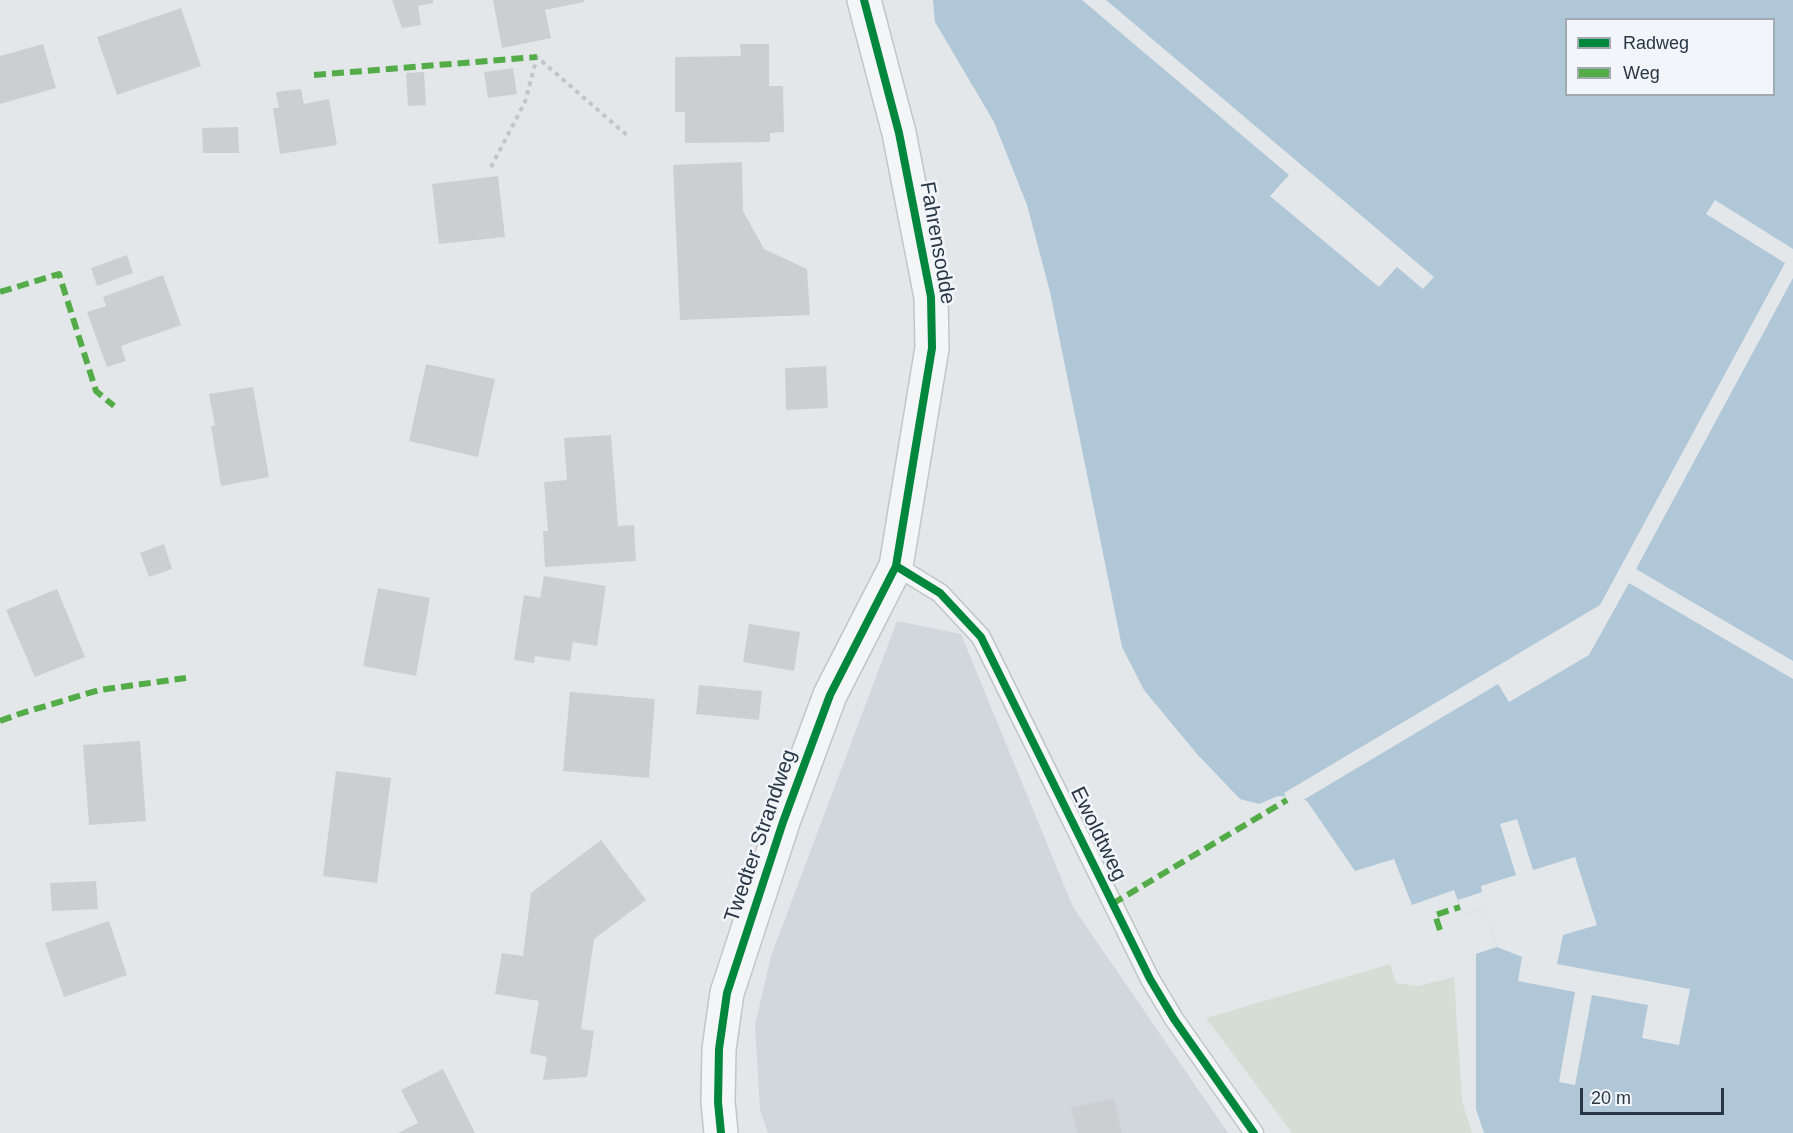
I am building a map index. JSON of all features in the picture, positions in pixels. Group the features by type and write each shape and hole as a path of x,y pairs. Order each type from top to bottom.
{"street":[{"name":"Fahrensodde","path":"864,0 900,133 931,297 932,348 896,566"},
{"name":"Twedter Strandweg","path":"721,1133 718,1102 719,1049 727,993 783,822 830,695 896,566"}],"lane":[{"name":"Ewoldtweg","path":"896,566 940,593 981,637 1150,979 1174,1019 1254,1133"}],"path":[{"path":"491,167 525,102 537,57 629,137"}],"shaded area":[{"path":"897,621 961,634 1073,907 1228,1133 768,1133 760,1110 755,1025 771,956"},
{"path":"1390,964 1396,983 1418,986 1454,977 1462,1101 1472,1133 1292,1133 1206,1018"}],"water":[{"path":"933,0 1793,0 1793,1133 1484,1133 1476,1109 1476,954 1497,947 1485,908 1463,915 1454,890 1412,905 1394,859 1355,871 1307,801 1295,797 1278,796 1259,804 1240,799 1197,754 1144,690 1122,647 1050,292 1027,205 994,122 935,22"}],"pier":[{"path":"1082,0 1106,0 1434,277 1423,289 1397,267 1379,287 1270,196 1289,175"},
{"path":"1715,200 1793,249 1793,278 1636,569 1793,661 1793,679 1629,583 1589,655 1509,702 1498,684 1300,802 1287,800 1284,793 1600,605 1785,263 1706,214"},
{"path":"1517,819 1533,870 1575,857 1597,925 1563,935 1557,964 1690,989 1679,1045 1642,1038 1648,1005 1592,995 1575,1085 1559,1082 1575,992 1518,981 1522,957 1497,947 1485,908 1463,915 1458,900 1482,892 1481,886 1516,875 1500,824"}],"building":[{"path":"392,0 433,0 433,3 418,6 421,25 402,28"},
{"path":"493,0 584,0 584,2 545,10 551,38 502,48"},
{"path":"181,8 201,66 117,95 97,37"},
{"path":"43,44 56,88 0,104 0,56"},
{"path":"740,44 769,44 769,86 783,86 784,132 770,133 770,142 685,143 685,112 675,112 675,57 741,56"},
{"path":"513,68 517,94 488,98 484,72"},
{"path":"424,72 426,105 408,106 406,73"},
{"path":"301,89 304,104 329,99 337,145 280,154 273,108 279,108 276,92"},
{"path":"238,127 239,153 203,153 202,128"},
{"path":"742,162 743,211 764,249 807,269 810,315 680,320 673,165"},
{"path":"498,176 505,237 439,244 432,184"},
{"path":"127,255 133,273 97,286 91,268"},
{"path":"163,275 181,325 121,346 126,361 107,367 87,312 106,306 103,297"},
{"path":"426,364 495,379 478,457 409,441"},
{"path":"826,366 828,408 786,410 785,368"},
{"path":"253,387 269,477 221,486 211,426 215,425 209,394"},
{"path":"611,435 618,526 634,525 636,561 545,567 543,531 548,531 544,482 567,480 564,438"},
{"path":"164,544 172,569 149,577 140,553"},
{"path":"544,576 606,586 597,646 573,642 570,661 535,656 534,663 514,660 524,595 540,598"},
{"path":"378,588 430,598 416,676 363,666"},
{"path":"57,589 85,657 35,677 6,610"},
{"path":"749,624 800,632 794,671 743,662"},
{"path":"699,685 762,691 759,720 696,714"},
{"path":"570,692 655,699 649,778 563,771"},
{"path":"140,741 146,821 89,825 83,745"},
{"path":"336,771 391,778 377,883 323,876"},
{"path":"601,840 646,900 594,939 581,1029 594,1031 587,1077 543,1080 547,1057 530,1053 539,1001 495,994 502,953 523,956 531,893"},
{"path":"96,881 98,909 52,911 50,883"},
{"path":"109,921 127,975 64,997 45,943"},
{"path":"443,1069 475,1133 398,1133 418,1123 401,1090"},
{"path":"1114,1098 1122,1133 1078,1133 1071,1108"}],"marked path":[{"path":"314,75 537,57"},
{"path":"0,292 59,274 96,391 114,406"},
{"path":"0,721 99,690 186,678"},
{"path":"1112,904 1287,800"},
{"path":"1440,930 1435,915 1460,907"}],"cycle path":[{"path":"721,1133 718,1102 719,1049 727,993 783,822 830,695 896,566 932,348 931,297 899,133 864,0"},
{"path":"896,566 940,593 981,637 1150,979 1174,1019 1254,1133"}]}
